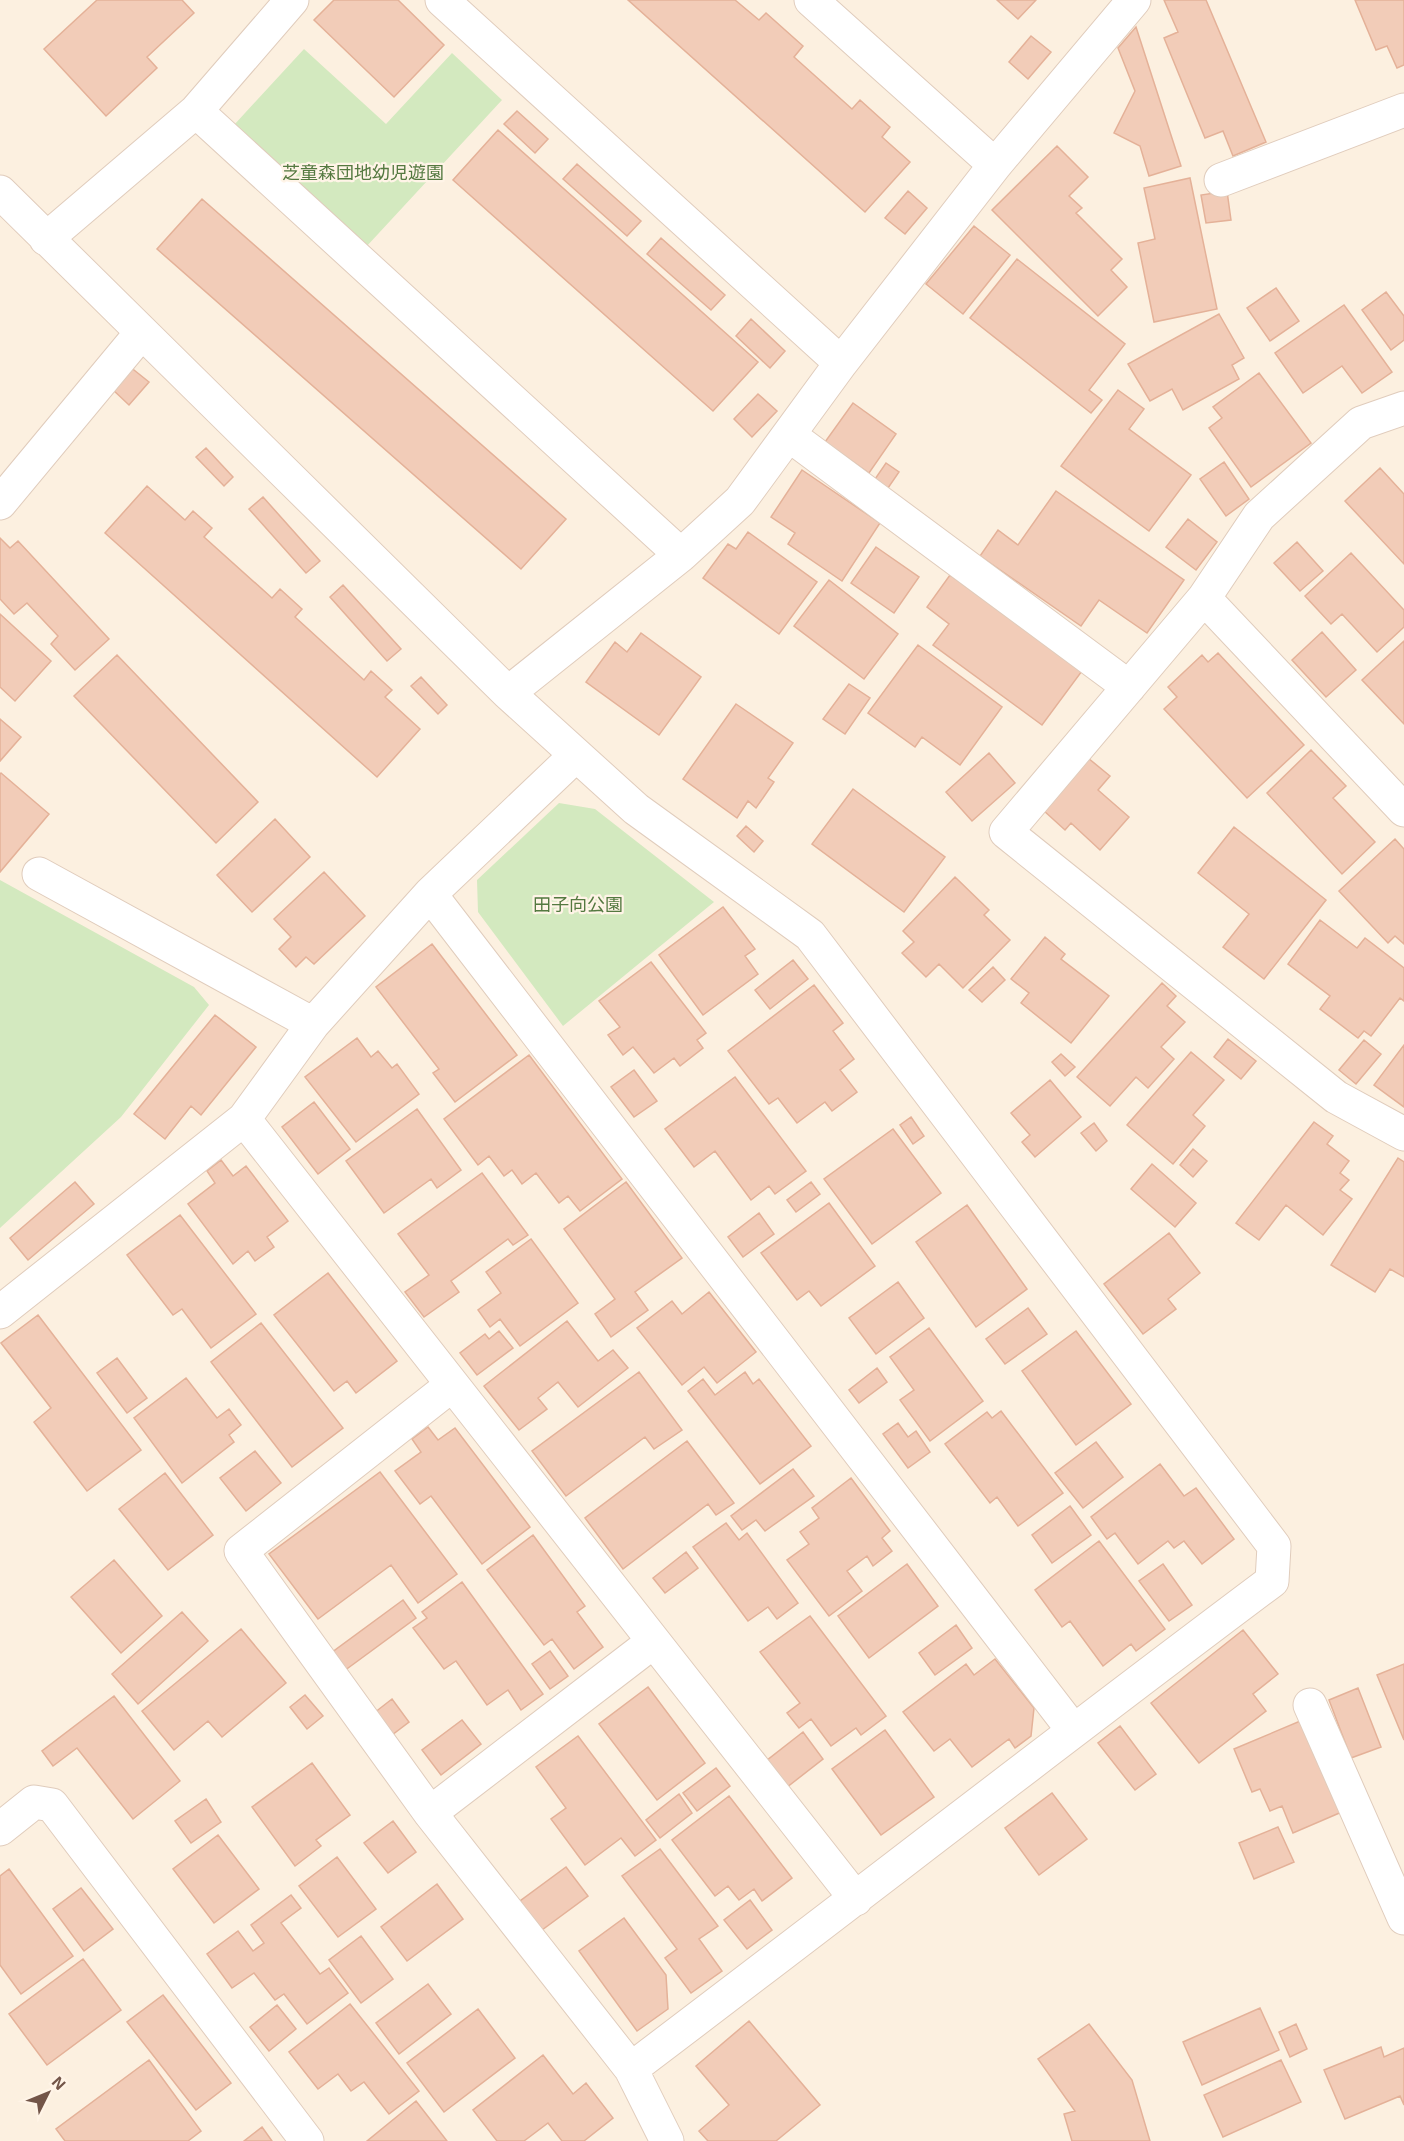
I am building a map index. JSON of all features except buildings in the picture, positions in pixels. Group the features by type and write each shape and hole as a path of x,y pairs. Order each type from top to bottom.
{"street":[{"path":"46,239 196,111 292,0"},
{"path":"442,0 841,363"},
{"path":"811,0 995,165"},
{"path":"508,693 681,555 740,501 841,363 995,165 1134,0"},
{"path":"1221,180 1404,110"},
{"path":"196,111 681,555"},
{"path":"0,192 508,693 575,756 636,809 810,935 1274,1546 1272,1581 1072,1730 856,1899 631,2069"},
{"path":"0,503 142,332"},
{"path":"1404,408 1361,423 1259,516 1204,598 1006,832 1336,1097 1404,1134"},
{"path":"789,435 1129,687"},
{"path":"1204,598 1404,810"},
{"path":"0,1312 244,1119 313,1024 430,894 575,756"},
{"path":"39,874 313,1024"},
{"path":"430,894 1072,1730"},
{"path":"244,1119 856,1899"},
{"path":"452,1385 241,1551 430,1814 631,2069 667,2141"},
{"path":"430,1814 653,1642"},
{"path":"1310,1705 1404,1918"},
{"path":"0,1829 34,1802 52,1805 307,2141"}],"green space":[{"name":"芝童森団地幼児遊園","path":"304,49 386,124 452,53 502,100 366,247 234,125"},
{"name":"田子向公園","path":"559,803 595,809 714,902 563,1026 478,912 477,880"},
{"path":"0,880 194,987 209,1005 121,1117 0,1228"}]}
